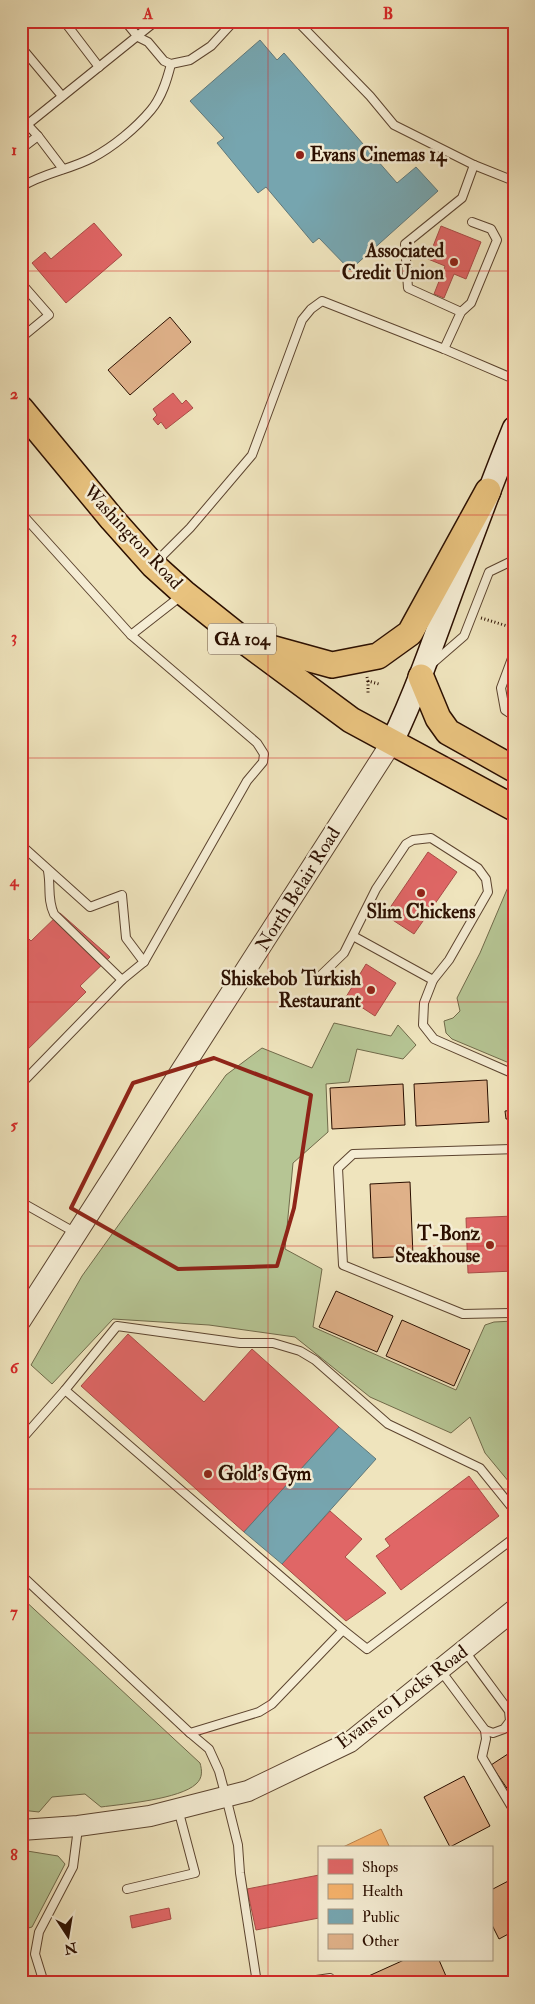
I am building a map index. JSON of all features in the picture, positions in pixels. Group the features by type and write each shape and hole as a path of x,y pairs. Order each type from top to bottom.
{"main road":[{"name":"Washington Road","path":"21,409 112,519 153,565 184,593 243,640 351,720 514,808"},
{"name":"North Belair Road","path":"392,742 422,674 488,491 514,428"},
{"path":"243,640 332,665 378,656 410,633 488,491"},
{"path":"422,674 438,718 448,732 514,769"}],"street":[{"name":"North Belair Road","path":"21,1320 392,742"},
{"name":"Evans to Locks Road","path":"21,1830 78,1826 150,1816 248,1792 350,1742 514,1610"}],"lane":[{"path":"64,21 99,68"},
{"path":"125,21 138,37 148,42 164,61 171,64 190,60 211,46 234,21"},
{"path":"63,169 24,121 62,96 99,68 156,21"},
{"path":"297,21 370,96 394,125 474,165 514,181"},
{"path":"21,47 62,96"},
{"path":"21,187 36,178 93,158 132,128 152,109 161,93 171,64"},
{"path":"21,150 38,136"},
{"path":"461,312 408,288 406,244 462,198 474,165"},
{"path":"444,349 461,312 471,303 497,240 491,229 472,222"},
{"path":"21,283 49,315 21,338"},
{"path":"153,565 190,528 252,456 302,320 310,309 322,301 514,379"},
{"path":"21,513 130,635 257,743 264,754 263,762 247,780 144,962 122,980 21,1084"},
{"path":"422,674 464,636 489,572 514,560"},
{"path":"130,635 184,593"},
{"path":"514,653 501,688 505,710 514,716"},
{"path":"319,976 344,953 376,889 406,844 413,840 431,838 478,868 486,879 488,892 449,960 433,980 424,1003 423,1025 434,1039 514,1074"},
{"path":"21,845 90,907 122,895 126,938 144,962"},
{"path":"48,871 51,886 49,903 54,914 122,980"},
{"path":"353,936 433,980"},
{"path":"514,1149 353,1154 338,1168 343,1265 463,1314 514,1313"},
{"path":"21,1202 77,1234"},
{"path":"21,1440 117,1326 240,1343 273,1343 300,1351 315,1360 388,1424 480,1468 514,1510"},
{"path":"65,1390 367,1649 514,1538"},
{"path":"21,1575 209,1749 219,1771 238,1845 240,1873 257,1983"},
{"path":"190,1733 259,1712 272,1704 343,1630"},
{"path":"440,1669 485,1730 489,1733 499,1732 508,1725 511,1716 464,1650"},
{"path":"485,1730 486,1739 482,1757 514,1811"},
{"path":"127,1889 195,1873 178,1810"},
{"path":"44,1983 35,1954 39,1932 73,1867 78,1826"},
{"path":"296,1983 330,1978 330,1983"}],"path":[{"path":"481,618 514,628"},
{"path":"368,681 368,694"}],"highlighted area":[{"path":"214,1058 311,1095 294,1208 277,1266 178,1269 71,1208 133,1083"}],"green space":[{"path":"514,873 514,1065 452,1039 446,1033 444,1021 453,1018 460,1011 457,998 480,953"},
{"path":"334,1023 391,1036 398,1025 416,1045 403,1059 357,1049 349,1082 326,1084 328,1132 293,1163 285,1249 322,1269 313,1327 456,1390 485,1325 494,1322 514,1321 514,1488 485,1453 470,1417 451,1433 370,1397 295,1337 209,1325 113,1319 52,1384 31,1365 82,1276 226,1075 262,1048 312,1068"},
{"path":"21,1597 200,1763 201,1777 196,1784 178,1794 137,1802 101,1807 85,1794 52,1797 39,1812 21,1810"},
{"path":"21,1850 58,1856 65,1864 32,1927 21,1930"}],"building: Shops":[{"path":"94,223 122,255 66,303 32,263 45,252 51,259"},
{"name":"Associated Credit Union","path":"441,226 481,242 466,279 454,274 444,298 434,294 445,266 428,259"},
{"path":"173,393 182,404 186,400 193,408 166,429 161,422 158,425 153,419 157,415 153,409"},
{"name":"Slim Chickens","path":"428,852 457,872 414,934 385,915"},
{"path":"60,913 110,957 80,986 86,992 21,1056 21,931 31,941"},
{"name":"Shiskebob Turkish Restaurant","path":"366,964 396,983 375,1016 346,997"},
{"name":"T-Bonz Steakhouse","path":"514,1216 514,1271 468,1273 466,1218"},
{"path":"128,1334 204,1402 252,1349 339,1427 244,1532 81,1386"},
{"path":"469,1476 499,1516 401,1590 376,1556 390,1546 385,1539"},
{"path":"330,1511 362,1539 345,1557 386,1593 346,1621 282,1564"},
{"path":"318,1875 318,1918 256,1930 247,1889"},
{"path":"169,1908 171,1919 132,1928 130,1916"}],"building: Health":[{"path":"381,1829 389,1846 345,1846"}],"building: Public":[{"name":"Evans Cinemas 14","path":"260,40 277,60 284,53 397,183 416,167 438,191 350,270 319,238 313,243 266,187 258,193 217,143 224,138 190,101"},
{"path":"339,1427 376,1459 282,1564 244,1532"}],"building: Other":[{"path":"170,317 191,342 130,395 108,370"},
{"path":"487,1080 489,1122 416,1126 414,1084"},
{"path":"403,1084 405,1125 332,1129 330,1088"},
{"path":"514,1110 514,1119 506,1119 505,1111"},
{"path":"410,1182 413,1256 373,1258 370,1184"},
{"path":"336,1291 393,1316 377,1352 319,1327"},
{"path":"402,1320 470,1350 454,1386 386,1356"},
{"path":"514,1750 514,1797 513,1797 491,1765"},
{"path":"464,1776 490,1826 449,1846 424,1797"},
{"path":"514,1878 514,1931 499,1939 492,1925 492,1889"},
{"path":"514,1953 514,1967 508,1955"},
{"path":"400,1962 440,1962 449,1983 363,1983 362,1979"}],"place":[{"name":"Evans Cinemas 14","path":"300,155"},
{"name":"Associated Credit Union","path":"454,262"},
{"name":"Slim Chickens","path":"421,893"},
{"name":"Shiskebob Turkish Restaurant","path":"371,990"},
{"name":"T-Bonz Steakhouse","path":"490,1245"},
{"name":"Gold's Gym","path":"208,1474"}]}
